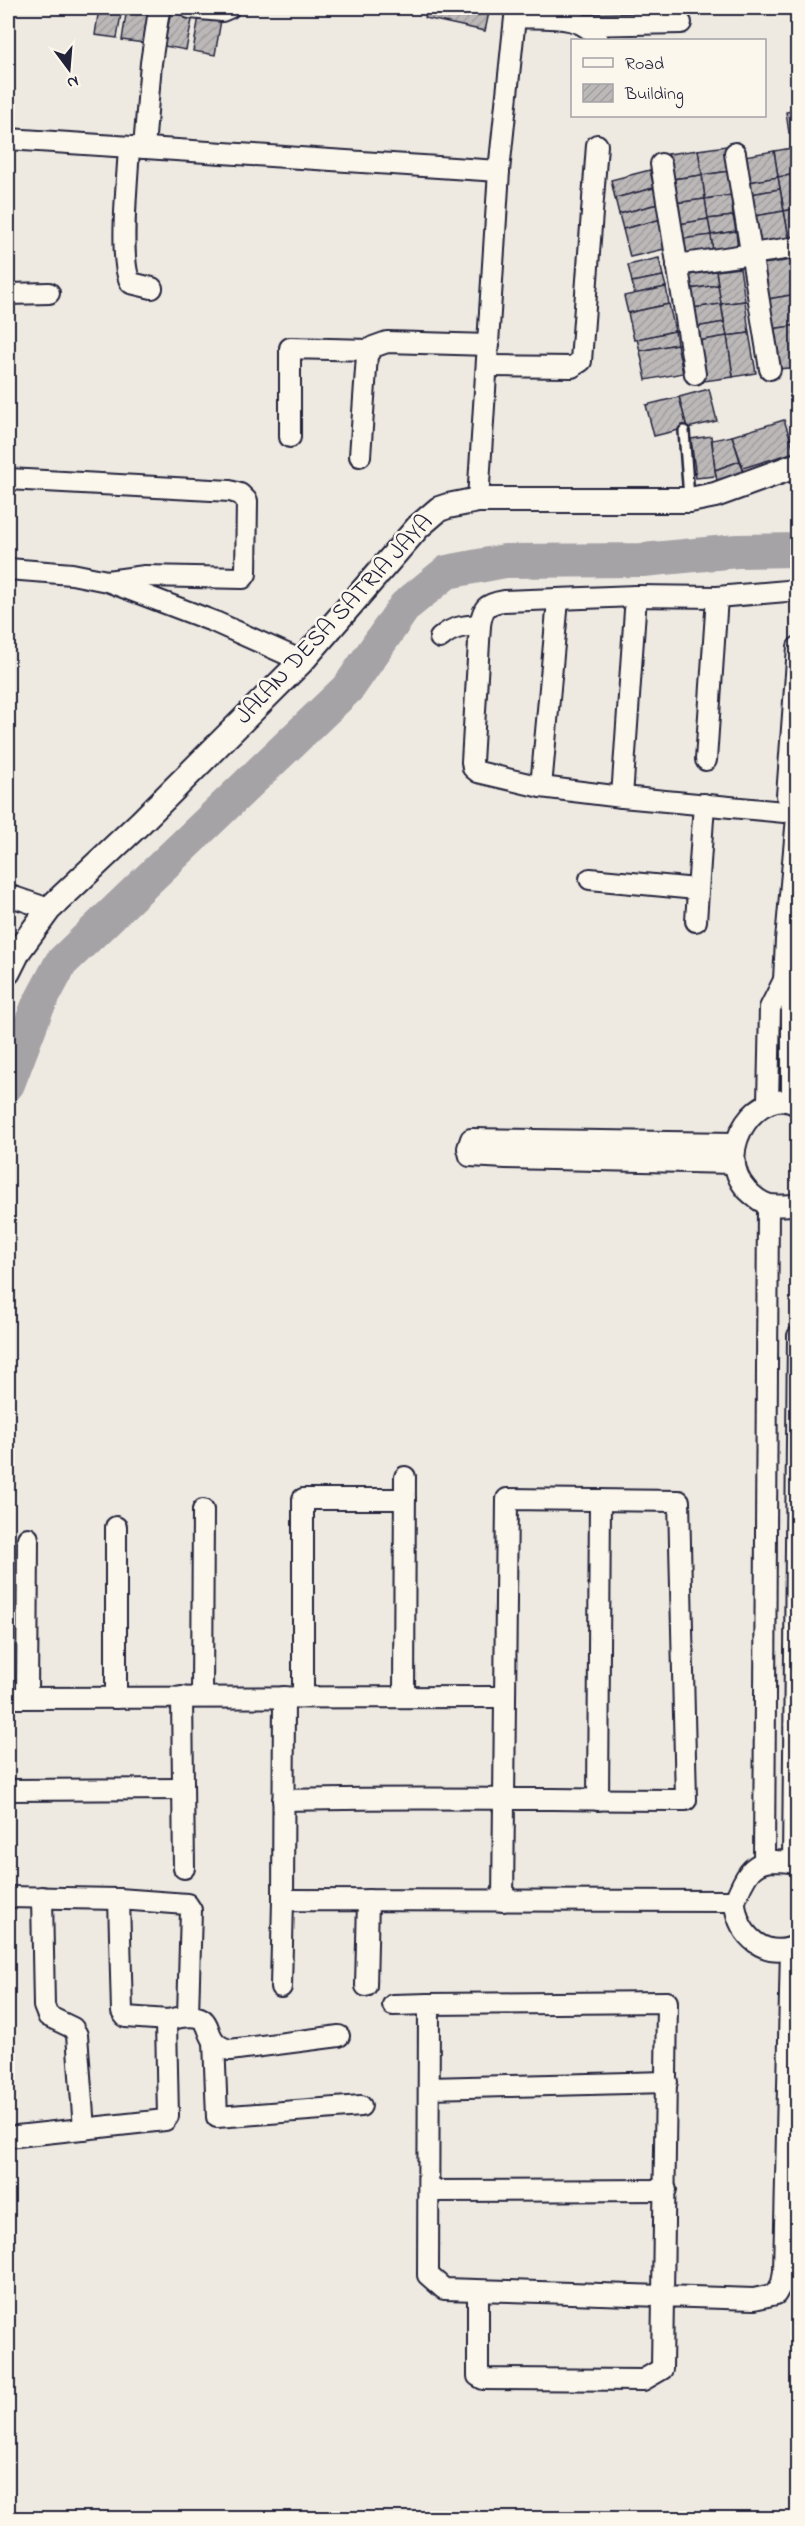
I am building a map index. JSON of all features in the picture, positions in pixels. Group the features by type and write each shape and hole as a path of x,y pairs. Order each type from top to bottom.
{"street":[{"path":"152,288 131,283 127,273 125,215 159,10 162,8"},
{"path":"190,8 222,11 229,8"},
{"path":"478,500 499,171 516,12 578,21 597,39"},
{"path":"583,25 681,23"},
{"path":"8,140 499,171"},
{"path":"487,366 572,367 581,361 597,145"},
{"path":"735,153 770,369"},
{"path":"661,164 695,374"},
{"path":"677,265 798,247"},
{"path":"8,294 49,293"},
{"path":"360,456 367,355 370,350 377,344 387,342 489,345"},
{"path":"290,437 290,348 370,350"},
{"name":"JALAN DESA SATRIA JAYA","path":"8,972 15,943 140,823 302,661 418,527 439,510 447,506 478,500 690,500 716,495 797,470"},
{"path":"8,479 230,491 240,494 247,501 246,574 243,578 145,576 107,581"},
{"path":"8,569 72,574 107,581 215,622 302,661"},
{"path":"793,807 704,804 622,797 542,787 478,772 473,768 480,625 482,610 490,603 636,596 717,597 798,590"},
{"path":"622,797 636,596"},
{"path":"706,760 717,597"},
{"path":"542,787 558,600"},
{"path":"440,638 456,627 480,625"},
{"path":"798,647 784,980 792,1009 795,1104 768,1102 745,1122 734,1153 742,1185 754,1197 768,1205 798,1205"},
{"path":"696,921 696,889 704,804"},
{"path":"590,879 696,889"},
{"path":"8,895 49,909"},
{"path":"768,1102 770,1008 784,980"},
{"path":"471,1139 734,1153 506,1158 470,1156 468,1148 471,1139"},
{"path":"764,1861 768,1205"},
{"path":"429,2004 428,2275 444,2289 754,2299 776,2294 782,2283 794,1946 775,1950 761,1947 741,1928 735,1902 747,1872 764,1861 795,1864 798,1336"},
{"path":"404,1697 405,1477"},
{"path":"283,1800 394,1797 504,1798 598,1800 686,1800 679,1501 507,1498 504,1697 504,1798 503,1901"},
{"path":"281,1987 283,1800 293,1697 303,1499 405,1499"},
{"path":"598,1800 600,1500"},
{"path":"202,1697 203,1510"},
{"path":"116,1527 116,1698"},
{"path":"28,1538 17,1698 504,1697"},
{"path":"182,1697 184,1868"},
{"path":"8,1790 183,1789"},
{"path":"8,1897 183,1902 189,1907 188,2015"},
{"path":"42,1897 44,2006 48,2016 73,2028 77,2035 84,2129"},
{"path":"118,1899 122,2012 126,2016 168,2020 188,2015 202,2017 207,2021 214,2041 217,2117 361,2106"},
{"path":"283,1900 735,1902"},
{"path":"366,1986 368,1900"},
{"path":"393,2005 667,2002 665,2296 662,2369 644,2380 491,2381 478,2376 478,2291"},
{"path":"8,2137 163,2121 167,2118 166,2023 168,2020"},
{"path":"214,2041 220,2048 230,2050 339,2036"},
{"path":"429,2088 667,2082"},
{"path":"429,2191 666,2190"}],"lane":[{"path":"684,431 690,500"}],"building":[{"path":"99,8 122,8 117,38 95,35"},
{"path":"127,8 149,8 144,43 122,40"},
{"path":"427,8 490,8 485,31 425,18"},
{"path":"171,11 193,15 186,50 164,46"},
{"path":"199,16 221,20 215,55 193,51"},
{"path":"798,110 798,132 789,133 786,112"},
{"path":"726,146 730,171 702,175 698,150"},
{"path":"798,147 798,174 778,177 774,151"},
{"path":"698,150 702,175 672,179 668,154"},
{"path":"774,151 778,177 749,182 744,156"},
{"path":"650,170 654,188 615,198 611,180"},
{"path":"730,171 733,195 705,199 702,175"},
{"path":"798,174 798,208 784,211 778,177"},
{"path":"702,175 705,199 676,203 673,179"},
{"path":"778,177 780,189 751,194 749,182"},
{"path":"654,188 658,204 619,214 615,198"},
{"path":"780,189 784,211 755,216 751,194"},
{"path":"731,195 733,216 708,219 705,199"},
{"path":"705,199 708,219 679,224 675,203"},
{"path":"658,204 662,219 623,229 619,214"},
{"path":"798,208 798,242 790,243 784,211"},
{"path":"784,211 790,243 760,248 755,216"},
{"path":"733,216 736,231 711,235 708,219"},
{"path":"662,219 669,248 630,257 623,229"},
{"path":"708,219 711,235 681,240 679,224"},
{"path":"736,231 738,250 713,253 711,235"},
{"path":"711,235 713,253 685,258 682,239"},
{"path":"659,258 663,276 632,282 628,265"},
{"path":"798,259 798,294 797,294 792,260"},
{"path":"792,260 797,294 768,299 763,264"},
{"path":"740,268 745,301 721,304 716,271"},
{"path":"716,271 718,285 690,289 688,275"},
{"path":"663,276 666,287 635,294 632,282"},
{"path":"718,285 721,304 693,308 690,289"},
{"path":"666,287 669,304 628,313 624,296"},
{"path":"797,294 798,325 772,329 768,299"},
{"path":"745,301 749,333 727,336 721,304"},
{"path":"669,304 675,331 634,340 628,313"},
{"path":"721,304 724,322 696,327 693,308"},
{"path":"724,322 727,336 698,341 696,327"},
{"path":"798,325 798,367 779,369 772,329"},
{"path":"675,331 677,344 640,351 637,339"},
{"path":"749,333 756,373 733,377 727,336"},
{"path":"727,336 733,377 704,381 698,341"},
{"path":"677,344 683,373 646,380 640,351"},
{"path":"709,389 717,421 687,428 679,397"},
{"path":"679,397 687,428 654,436 646,405"},
{"path":"784,420 795,452 743,468 732,436"},
{"path":"711,436 716,476 696,478 691,439"},
{"path":"732,436 740,461 715,470 712,440"},
{"path":"740,461 744,473 717,481 715,470"}],"waterway":[{"path":"8,1084 37,1008 61,963 349,687 405,606 447,572 505,561 643,560 737,551 798,550"}]}
